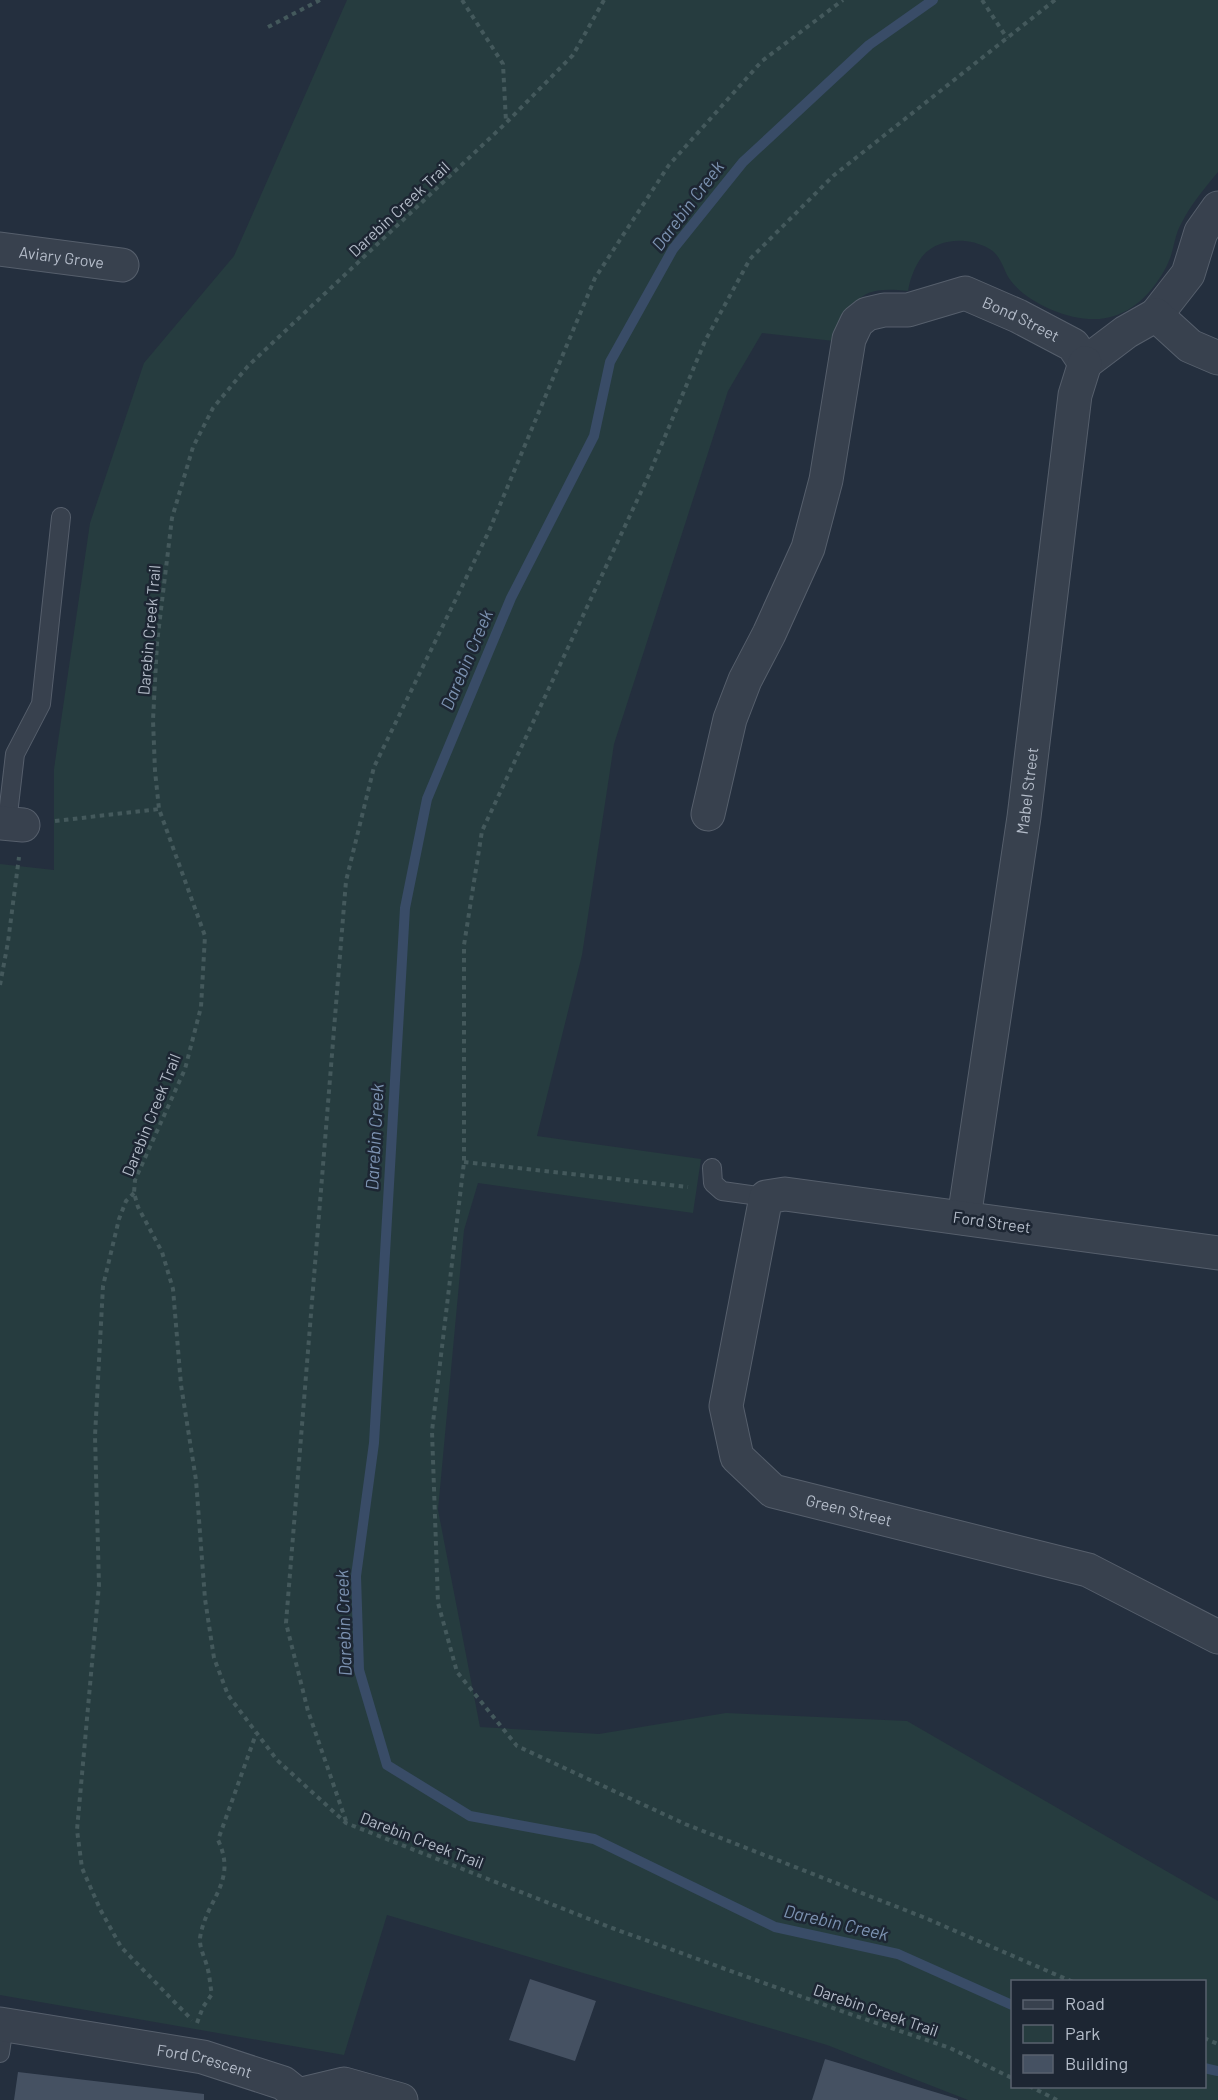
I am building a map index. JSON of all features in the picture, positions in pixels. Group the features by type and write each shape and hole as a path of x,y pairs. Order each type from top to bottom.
{"street":[{"path":"1085,363 1126,332 1156,315 1188,274 1202,232 1218,208"},
{"name":"Aviary Grove","path":"0,249 122,265"},
{"name":"Bond Street","path":"708,814 730,719 745,680 769,634 808,548 826,480 849,339 857,322 867,314 884,310 908,310 965,293 1018,316 1073,345 1085,363"},
{"path":"1156,315 1190,346 1218,358"},
{"name":"Mabel Street","path":"964,1218 1024,817 1075,395 1085,363"},
{"name":"Ford Street","path":"766,1197 784,1194 1218,1253"},
{"name":"Green Street","path":"766,1197 726,1406 737,1457 773,1491 1088,1570 1218,1637"},
{"name":"Ford Crescent","path":"1,2034 204,2057 283,2083 298,2097 344,2084 401,2100"}],"lane":[{"path":"10,824 15,754 41,704 61,517"},
{"path":"712,1168 713,1183 722,1191 766,1197"}],"path":[{"path":"268,27 320,0"},
{"path":"462,0 503,64 506,123"},
{"name":"Darebin Creek Trail","path":"604,0 573,55 506,123 248,366 213,408 193,447 172,518 157,643 153,720 159,809 205,936 201,1006 185,1069 135,1180 134,1193 138,1207 162,1252 173,1289 181,1385 196,1480 205,1599 214,1658 228,1695 277,1760 346,1823 612,1928 950,2048 1011,2078"},
{"path":"346,1823 308,1711 286,1623 346,881 374,767 489,531 595,278 669,165 685,147 762,61 843,0"},
{"path":"982,0 1007,38"},
{"path":"1055,0 832,176 750,259 705,341 648,477 482,831 464,945 464,1162 432,1431 438,1603 457,1672 517,1746 685,1824 923,1917 1068,1980"},
{"path":"0,985 8,942 10,824 159,809"},
{"path":"464,1162 722,1191"},
{"path":"134,1193 126,1201 119,1219 103,1286 95,1436 99,1585 77,1830 82,1868 100,1909 121,1947 182,2007 200,2030 204,2057"},
{"path":"196,2025 203,2007 212,1994 200,1941 204,1920 225,1873 224,1852 218,1840 257,1733"},
{"path":"1033,2088 1057,2100"}],"green space":[{"path":"347,0 1218,0 1218,172 1185,217 1164,271 1153,288 1139,302 1123,313 1101,319 1073,317 1044,306 1020,290 1008,277 993,251 979,244 950,241 925,253 915,268 908,291 878,291 860,298 847,315 834,341 762,333 728,391 614,744 582,955 537,1136 701,1159 693,1213 478,1183 464,1230 438,1510 480,1727 599,1734 726,1713 907,1721 1218,1901 1218,2100 968,2100 827,2045 387,1915 344,2055 0,1995 0,864 54,870 54,769 90,523 144,363 234,256"}],"building":[{"path":"530,1979 596,2001 575,2061 509,2040"},
{"path":"825,2059 958,2099 958,2100 812,2100"},
{"path":"18,2072 204,2094 204,2100 14,2100"}],"waterway":[{"name":"Darebin Creek","path":"933,0 869,45 743,162 673,249 610,362 594,436 511,598 427,799 405,908 374,1443 356,1576 359,1670 387,1765 470,1816 594,1839 775,1927 898,1954 1011,2005"},
{"name":"Darebin Creek","path":"1206,2068 1218,2071"}]}
